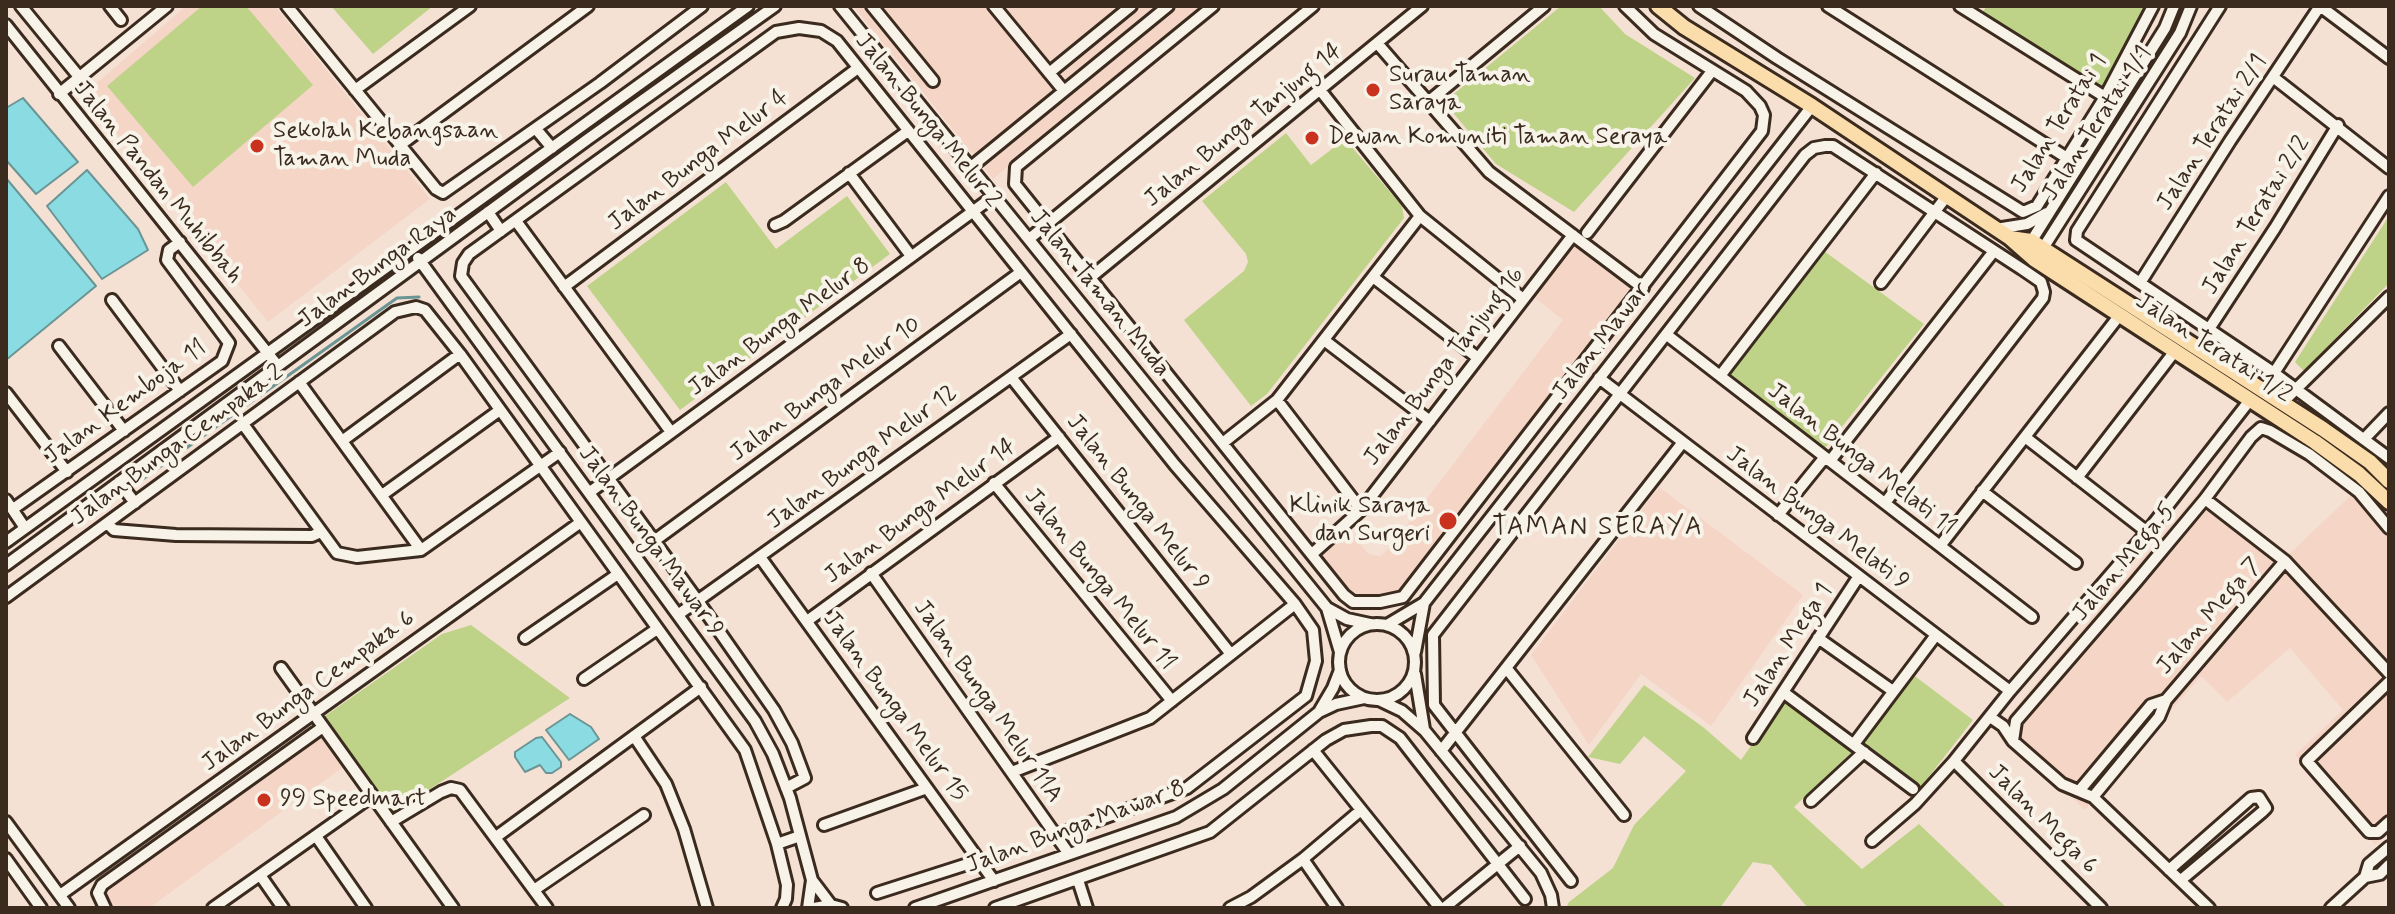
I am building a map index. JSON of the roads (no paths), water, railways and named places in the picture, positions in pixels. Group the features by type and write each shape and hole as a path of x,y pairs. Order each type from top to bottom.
{"main road":[{"name":"Jalan Teratai 1/2","path":"1658,6 1684,27 1812,106 2010,238 2282,403 2316,442 2370,462 2389,481"},
{"name":"Jalan Teratai 1/2","path":"2033,251 2119,316 2316,442 2359,474 2389,502"}],"street":[{"path":"21,6 80,78"},
{"path":"110,6 121,20"},
{"path":"59,94 167,6"},
{"path":"287,6 436,189 443,193 536,129 702,6"},
{"path":"355,90 470,6"},
{"path":"400,145 588,6"},
{"name":"Jalan Bunga Raya","path":"6,542 24,526 748,6"},
{"name":"Jalan Bunga Raya","path":"6,565 775,6"},
{"name":"Jalan Taman Muda","path":"838,6 1327,608 1347,619 1370,624"},
{"path":"872,6 933,81"},
{"path":"994,6 1064,91"},
{"path":"1049,73 1131,6"},
{"path":"971,167 1168,6"},
{"path":"1213,6 1016,167 1015,184 1344,595 1353,602 1390,601 1403,597 1762,131 1764,115 1746,91 1654,34 1631,8"},
{"path":"1029,239 1313,6"},
{"name":"Jalan Bunga Tanjung 14","path":"1091,277 1422,6"},
{"path":"1428,102 1544,6"},
{"name":"Jalan Teratai 1","path":"1699,6 2018,210 2031,211 2105,97 2153,6"},
{"path":"1828,6 2067,158"},
{"path":"1960,6 1978,11 2105,97"},
{"name":"Jalan Teratai 1/1","path":"2033,251 2051,210 2165,28 2174,6"},
{"name":"Jalan Teratai 1/1","path":"2033,251 2180,33 2191,6"},
{"name":"Jalan Teratai 1/1","path":"2076,240 2077,231 2220,6"},
{"path":"2320,6 2387,52"},
{"name":"Jalan Teratai 2/1","path":"2140,283 2320,6"},
{"name":"Jalan Pandan Muhibbah","path":"6,25 278,366"},
{"name":"Jalan Bunga Melur 2","path":"608,478 461,276 463,263 469,254 776,32 799,28 821,31 837,41 1175,465 1295,604 1313,630 1316,661 1306,696 1187,788 1056,835"},
{"path":"1377,43 1489,172 1643,288"},
{"name":"Jalan Bunga Melur 4","path":"564,287 858,68"},
{"path":"1587,233 1712,71"},
{"path":"2273,77 2389,168"},
{"path":"1320,90 1420,216 1523,299"},
{"name":"Jalan Mawar","path":"1387,625 1424,603 1812,106"},
{"name":"Jalan Teratai 2/2","path":"2209,329 2338,125"},
{"path":"536,129 552,148"},
{"path":"775,225 908,131"},
{"path":"1571,881 1434,705 1433,635 1805,155 1814,148 1833,146 2041,282 2043,298 1885,503"},
{"path":"849,173 911,256"},
{"path":"1720,376 1876,173"},
{"name":"Jalan Bunga Melur 8","path":"590,492 994,196"},
{"path":"2274,373 2389,196"},
{"path":"1881,283 1946,197"},
{"path":"1996,229 2027,224 2051,210"},
{"path":"488,212 501,231"},
{"path":"1224,442 1277,400 1420,216"},
{"path":"516,221 671,432"},
{"name":"Jalan Bunga Tanjung 16","path":"1312,554 1361,510 1573,235"},
{"name":"Jalan Teratai 1/2","path":"2076,240 2297,388 2389,458"},
{"name":"Jalan Kemboja 11","path":"12,508 222,361 229,343 167,260 169,250 180,242"},
{"name":"Jalan Bunga Mawar 9","path":"412,249 755,721 773,754 800,836 812,880 808,908"},
{"path":"1778,515 1828,459 1994,251"},
{"name":"Jalan Bunga Melur 10","path":"654,541 1021,272"},
{"path":"1652,276 1669,289"},
{"path":"1373,277 1478,358"},
{"path":"2282,403 2389,297"},
{"path":"112,300 180,391"},
{"name":"Jalan Bunga Cempaka 2","path":"6,597 395,312 416,307 432,316 460,354"},
{"path":"1940,546 2119,316"},
{"name":"Jalan Bunga Melur 12","path":"679,614 1071,334"},
{"name":"Jalan Bunga Melati 11","path":"1667,335 2032,617"},
{"path":"1324,340 1430,421"},
{"path":"59,346 124,431"},
{"path":"2077,478 2175,351"},
{"path":"342,441 460,354 745,750 777,844 787,885 782,908"},
{"name":"Jalan Bunga Melur 9","path":"1011,377 1230,653"},
{"name":"Jalan Bunga Melati 9","path":"1599,378 2010,691"},
{"path":"299,382 421,550"},
{"path":"6,393 67,472"},
{"path":"1277,400 1361,510"},
{"path":"1872,841 1915,804 1954,761 2147,532 2250,400"},
{"path":"382,495 500,410"},
{"path":"2365,438 2389,413"},
{"path":"243,424 337,553 357,557 421,550 560,452"},
{"name":"Jalan Teratai 1/2","path":"2261,428 2316,442 2389,528"},
{"name":"Jalan Mega 5","path":"2003,726 2016,721 2205,499 2261,428"},
{"name":"Jalan Bunga Melur 14","path":"807,621 1059,437"},
{"path":"2025,437 2147,532"},
{"path":"1441,751 1683,442"},
{"path":"608,478 774,710 792,743 805,778 786,788"},
{"path":"119,482 135,503"},
{"name":"Jalan Bunga Melur 11","path":"994,483 1172,701"},
{"path":"1982,491 2076,563"},
{"path":"2205,499 2285,561 2389,673"},
{"path":"12,508 24,526"},
{"name":"Jalan Bunga Cempaka 6","path":"60,895 96,865 581,522"},
{"path":"108,524 114,530 176,535 312,536 321,532"},
{"name":"Jalan Bunga Melur 15","path":"760,557 994,881"},
{"name":"Jalan Mega 7","path":"2093,797 2159,717 2166,700 2285,561"},
{"name":"Jalan Bunga Melur 11A","path":"871,573 1069,854"},
{"path":"525,638 618,574"},
{"name":"Jalan Mega 1","path":"1753,738 1859,576"},
{"name":"Jalan Mawar","path":"1415,654 1424,603"},
{"path":"1012,772 1150,718 1295,604"},
{"name":"Jalan Taman Muda","path":"1327,608 1340,653"},
{"path":"1415,672 1405,688 1389,699 1364,698 1344,682 1340,653 1351,634 1370,624 1387,625 1402,632 1415,654 1425,731"},
{"path":"584,679 657,629"},
{"path":"1854,744 1936,635"},
{"path":"1818,638 1893,691"},
{"path":"281,668 453,908"},
{"path":"1507,669 1624,815"},
{"name":"Jalan Bunga Mawar 8","path":"1319,712 1340,670"},
{"path":"2389,682 2307,761 2369,832 2373,834 2389,822"},
{"path":"496,837 701,687"},
{"path":"1783,692 1913,789"},
{"name":"Jalan Bunga Mawar 8","path":"915,908 942,903 994,881 1176,817 1200,805 1319,712 1336,704 1364,698"},
{"path":"1379,700 1402,711 1425,731 1520,846 1547,884 1553,908"},
{"name":"Jalan Mega 7","path":"2079,791 2151,705 2166,700"},
{"path":"1990,717 2062,784 2093,797 2209,908"},
{"path":"2013,741 2016,721"},
{"path":"995,908 1014,905 1210,832 1313,750 1344,730 1371,726 1391,730 1525,899"},
{"path":"105,908 98,893 102,885 323,727"},
{"path":"634,736 666,784 684,829 707,908"},
{"path":"1313,750 1442,908 1520,846"},
{"path":"1811,801 1864,752"},
{"name":"Jalan Mega 6","path":"1954,761 2101,908"},
{"path":"391,822 451,788 460,790 547,908"},
{"path":"824,825 927,788"},
{"path":"213,908 372,796"},
{"path":"2169,870 2251,798 2259,797 2266,808 2181,880"},
{"path":"1230,908 1251,897 1303,859 1361,810"},
{"path":"534,890 644,815"},
{"path":"6,822 69,908"},
{"path":"316,836 366,908"},
{"path":"777,844 800,836"},
{"path":"2331,908 2365,877 2369,864 2389,847"},
{"path":"6,859 41,908"},
{"path":"1303,859 1337,908"},
{"path":"877,893 980,860"},
{"path":"2365,877 2380,874 2389,865"},
{"path":"260,875 283,908"},
{"name":"Jalan Bunga Mawar 9","path":"812,880 836,906"},
{"path":"1078,880 1087,908"},
{"path":"814,908 836,906"}],"water":[{"path":"23,98 78,162 36,194 6,160 6,108"},
{"path":"87,170 138,229 148,250 102,279 47,206"},
{"path":"6,178 96,286 6,360"},
{"path":"570,714 591,727 599,739 569,760 546,730"},
{"path":"542,737 561,762 561,767 546,773 540,765 525,772 515,752"}],"waterway":[{"path":"2096,291 2315,432"},
{"path":"140,481 397,298 419,297"},
{"path":"2327,441 2357,462"}],"place":[{"name":"Surau Taman Saraya","path":"1373,90"},
{"name":"Dewan Komuniti Taman Seraya","path":"1312,138"},
{"name":"Sekolah Kebangsaan Taman Muda","path":"257,146"},
{"name":"Klinik Saraya dan Surgeri","path":"1448,521"},
{"name":"99 Speedmart","path":"264,800"}],"district":[{"name":"TAMAN SERAYA","path":"1598,529"}]}
